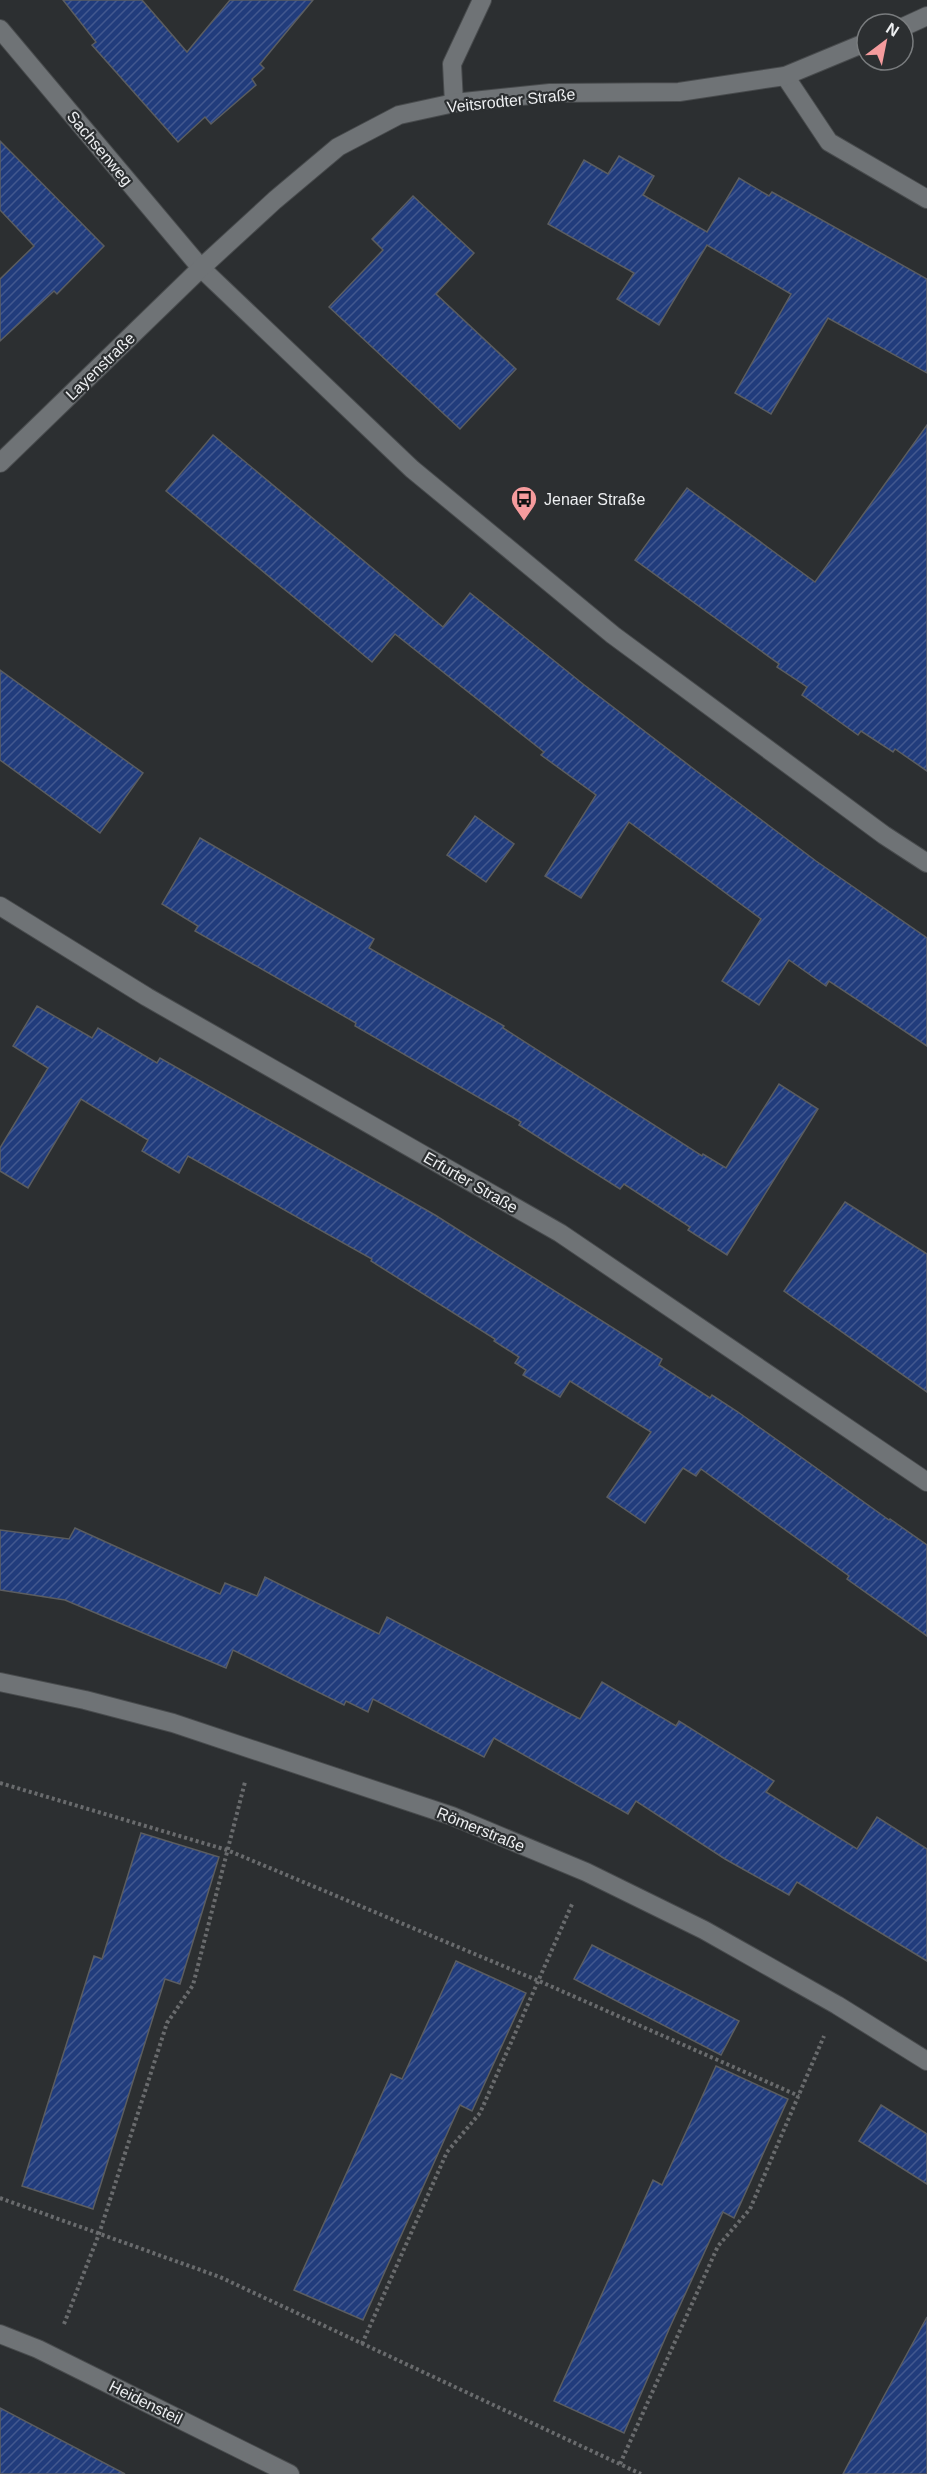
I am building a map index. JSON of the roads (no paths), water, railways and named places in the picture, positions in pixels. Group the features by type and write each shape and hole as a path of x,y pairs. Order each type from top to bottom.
{"street":[{"path":"454,103 452,64 482,0"},
{"name":"Sachsenweg","path":"0,29 201,268"},
{"name":"Veitsrodter Straße","path":"201,268 275,200 338,147 399,115 454,103 550,93 679,92 785,76 855,47"},
{"path":"785,76 829,142 927,199"},
{"path":"201,268 412,469 614,635 884,835 927,863"},
{"name":"Layenstraße","path":"0,464 201,268"},
{"name":"Erfurter Straße","path":"0,906 147,997 560,1233 927,1482"},
{"name":"Römerstraße","path":"0,1682 174,1723 452,1816 586,1872 704,1930 837,2005 927,2061"},
{"name":"Heidensteil","path":"0,2334 51,2355 290,2474"}],"place":[{"name":"Jenaer Straße","path":"524,522"}]}
